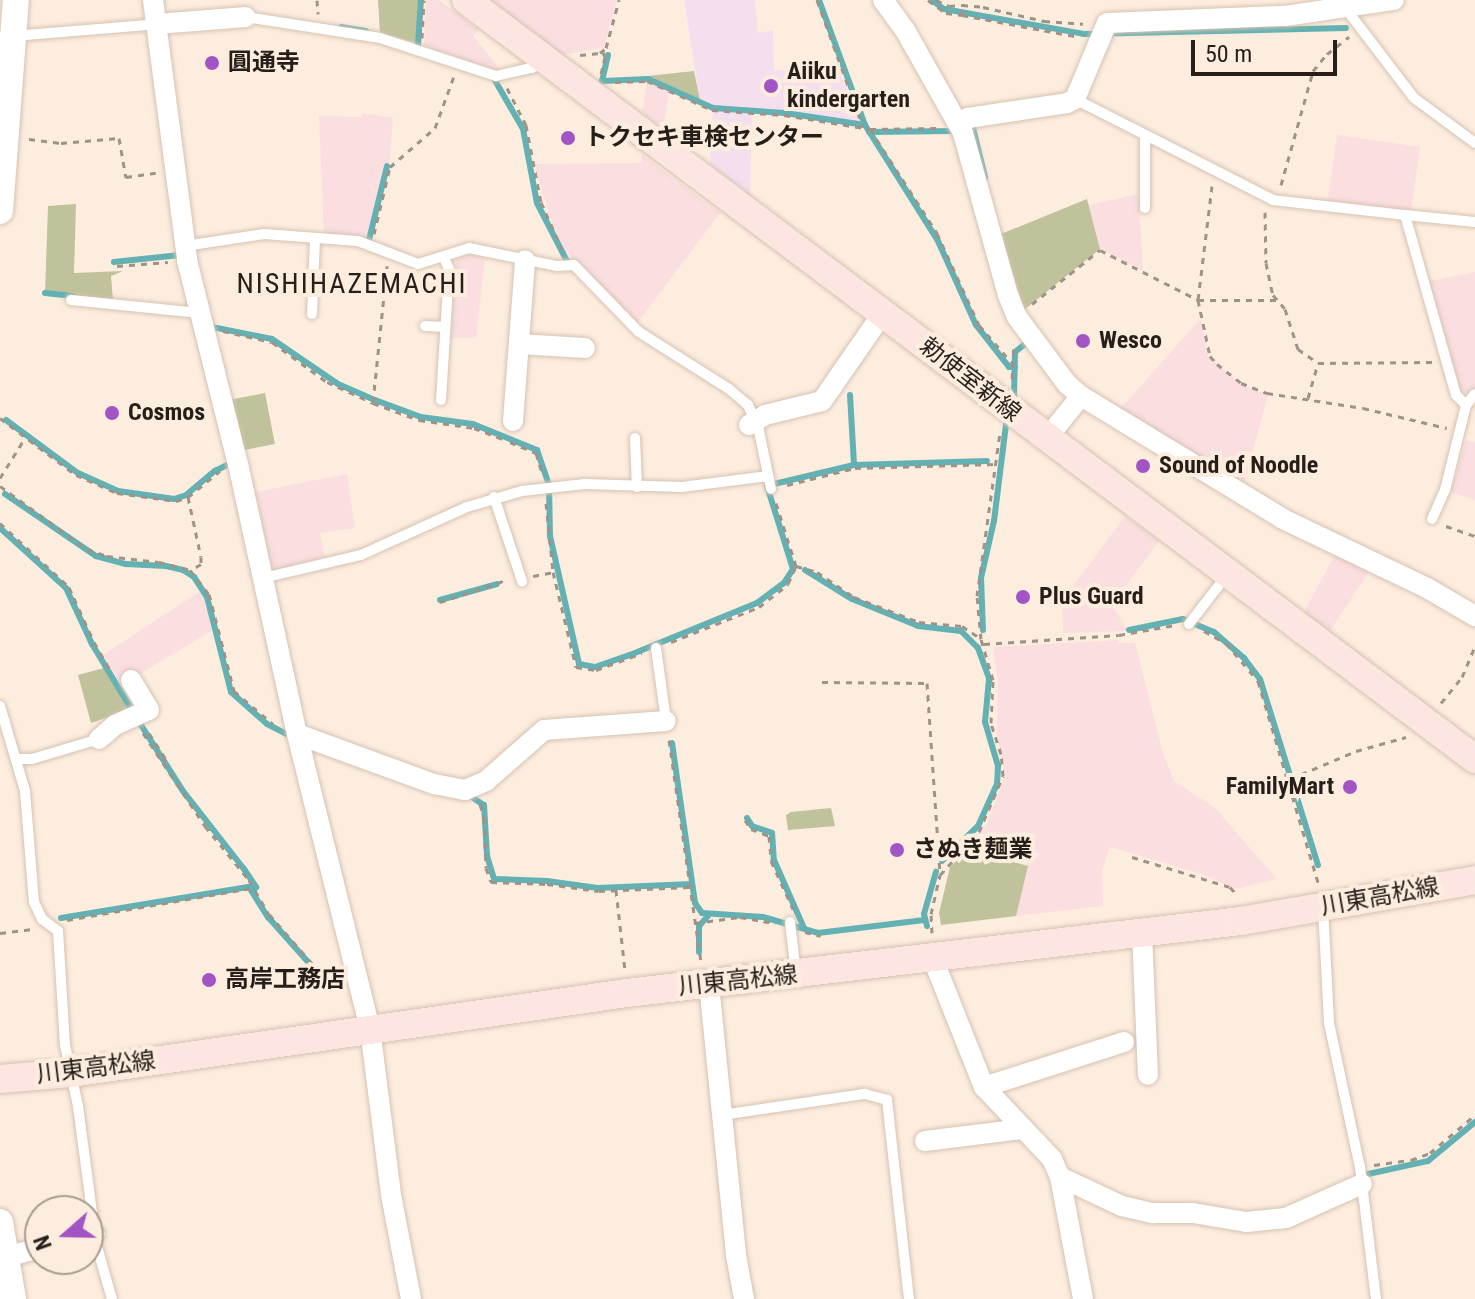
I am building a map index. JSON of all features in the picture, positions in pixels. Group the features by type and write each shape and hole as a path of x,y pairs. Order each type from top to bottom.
{"main road":[{"name":"勅使室新線","path":"466,0 1008,410 1230,571 1475,759"},
{"name":"川東高松線","path":"0,1079 71,1073 627,993 1142,933 1323,906 1470,877"}],"street":[{"path":"0,211 7,36 16,0"},
{"path":"153,0 186,253 238,464 297,734 370,1028 391,1195 411,1299"},
{"path":"883,0 905,30 958,124 1017,317 1031,340 1081,396 1283,519 1427,588 1475,616"},
{"path":"958,124 968,118 1067,103 1075,99 1104,31 1346,9 1394,0"},
{"path":"157,24 246,17"},
{"path":"513,421 526,387 519,344 525,260"},
{"path":"752,423 822,401 883,313"},
{"path":"519,344 572,341"},
{"path":"1047,438 1081,396"},
{"path":"99,739 115,725 149,710 123,680"},
{"path":"297,734 434,784 469,789 494,775 544,730 666,721"},
{"path":"1142,933 1148,1075"},
{"path":"933,959 984,1087 1042,1145 1060,1177 1083,1299"},
{"path":"709,984 744,1299"},
{"path":"984,1087 1124,1042"},
{"path":"925,1141 1023,1129"},
{"path":"1060,1177 1122,1206 1153,1213 1193,1213 1246,1222 1286,1218 1361,1175"},
{"path":"0,1222 4,1263 13,1299"},
{"path":"4,1263 24,1255"}],"lane":[{"path":"1346,9 1358,29 1414,98 1475,143"},
{"path":"246,17 353,32 421,50 496,76 532,68 544,59"},
{"path":"7,36 157,24"},
{"path":"1075,99 1276,200 1475,222"},
{"path":"1145,136 1145,208"},
{"path":"1405,215 1456,395 1466,405"},
{"path":"186,253 264,234 368,244 418,264 469,248 525,260 574,265 639,332 729,389 748,405 771,489"},
{"path":"312,314 315,238"},
{"path":"441,400 449,269 444,258"},
{"path":"71,300 199,313"},
{"path":"425,326 445,327"},
{"path":"1432,519 1445,490 1466,405 1475,394"},
{"path":"635,438 637,487"},
{"path":"263,578 361,555 494,497 585,484 682,487 768,476"},
{"path":"494,497 522,581"},
{"path":"1189,624 1230,571"},
{"path":"656,648 666,721"},
{"path":"0,706 25,791 34,902 37,912 58,931 65,1045 86,1195"},
{"path":"16,759 32,759 99,739"},
{"path":"1323,906 1329,1023 1361,1175 1376,1299"},
{"path":"790,924 796,975"},
{"path":"722,1115 865,1094 887,1100 909,1299"},
{"path":"104,1275 112,1299"}],"path":[{"path":"421,50 424,0"},
{"path":"598,84 605,57 603,52 619,0"},
{"path":"817,0 863,127"},
{"path":"928,0 941,12 1104,31"},
{"path":"936,0 949,6 962,5 1104,31"},
{"path":"962,5 962,15"},
{"path":"1276,200 1313,71 1327,54 1358,29"},
{"path":"544,59 603,52"},
{"path":"368,244 383,205 390,167 430,134 441,120 457,64"},
{"path":"496,76 521,114 541,202 549,224 574,265"},
{"path":"610,83 647,81 712,110 793,116 870,129 951,128 958,124"},
{"path":"870,129 937,233 979,325 1012,363"},
{"path":"21,137 61,143 119,138 126,177 175,171"},
{"path":"1214,170 1198,300 1210,356 1227,373 1267,393 1461,431"},
{"path":"1264,196 1266,263 1273,295 1285,309 1298,349 1318,363 1447,362"},
{"path":"981,639 979,570 1011,397 1012,351 1019,337 1017,317 1100,250 1198,300 1277,300"},
{"path":"117,266 186,253"},
{"path":"373,403 388,254"},
{"path":"1308,399 1318,363"},
{"path":"0,418 76,475 117,493 172,502 188,497 224,468 238,464"},
{"path":"0,478 25,438"},
{"path":"940,875 979,832 1003,776 1001,754 991,723 991,663 984,644 962,626 919,622 867,602 817,572 796,566 771,489 855,468 997,464"},
{"path":"0,486 87,549 107,556 159,562 190,570 209,594 234,691 268,721 297,734"},
{"path":"188,497 201,557 201,564 190,570"},
{"path":"1432,519 1475,536"},
{"path":"0,523 69,587 94,642 123,680"},
{"path":"440,602 496,586 496,582"},
{"path":"984,644 1119,635 1189,624 1226,643 1258,681 1290,779 1323,906"},
{"path":"822,682 927,683 940,875 931,914 933,959"},
{"path":"136,717 162,761 269,914 317,969 327,972 355,970"},
{"path":"666,721 698,955 709,984"},
{"path":"1290,779 1356,751"},
{"path":"469,789 482,807 484,853 491,882 616,890 690,887"},
{"path":"745,820 751,829 769,836 775,872 802,931"},
{"path":"1132,857 1230,887 1237,895"},
{"path":"0,933 253,888"},
{"path":"616,890 627,993"},
{"path":"694,923 740,917 790,924 821,936"},
{"path":"1361,1175 1430,1153 1475,1115"}],"shaded area":[{"path":"426,0 439,0 479,30 473,36 500,69 488,69 424,45"},
{"path":"491,0 617,0 604,47 563,55"},
{"name":"Aiiku kindergarten","path":"684,0 755,0 758,33 773,30 774,71 836,63 860,124 776,111 752,113 750,195 710,164 713,107 700,100"},
{"path":"647,82 669,91 663,128 642,112"},
{"path":"362,113 393,118 389,167 386,167 379,206 368,239 324,236 319,116 362,117"},
{"path":"1337,135 1420,147 1411,213 1328,201"},
{"path":"642,155 720,213 636,325 565,250 552,223 534,164 641,163"},
{"path":"1138,194 1143,270 1100,249 1089,205"},
{"path":"468,255 485,258 476,338 451,338 456,259"},
{"path":"1475,272 1475,389 1461,394 1429,281"},
{"path":"1200,319 1209,357 1240,384 1268,395 1243,487 1117,413"},
{"path":"1466,441 1475,442 1475,500 1451,492"},
{"path":"347,474 355,528 320,533 325,559 272,571 256,492"},
{"path":"1125,516 1159,541 1112,605 1128,631 1063,633 1062,601"},
{"path":"1336,553 1370,570 1330,631 1304,612"},
{"path":"202,590 213,630 121,685 103,655"},
{"path":"1118,640 1119,643 1135,643 1163,753 1174,781 1215,808 1277,879 1235,889 1202,874 1110,847 1102,870 1103,906 1016,916 1028,863 969,847 987,823 1005,776 997,734 998,680 993,647"}],"green space":[{"path":"378,0 419,0 417,43 380,33"},
{"path":"694,71 700,100 639,77"},
{"path":"1087,199 1100,249 1024,310 1001,234"},
{"path":"76,204 74,273 123,271 111,276 113,300 45,293 48,206"},
{"path":"265,393 275,444 242,451 232,399"},
{"path":"104,668 130,710 91,723 78,675"},
{"path":"831,808 835,826 788,830 786,815 791,812"},
{"path":"968,849 1028,866 1016,916 941,925 939,913 950,867"}],"waterway":[{"path":"418,45 421,0"},
{"path":"819,0 865,125 938,241 976,325 1009,367 1015,367"},
{"path":"932,0 944,9 1084,34 1346,28"},
{"path":"341,27 366,31"},
{"path":"608,55 602,81 648,79 713,108 785,113 865,125"},
{"path":"493,77 523,129 537,203 568,263"},
{"path":"972,124 985,177"},
{"path":"869,132 953,131"},
{"path":"369,240 387,166"},
{"path":"114,262 180,255"},
{"path":"45,293 73,296"},
{"path":"212,327 272,339 338,384 375,400 421,417 473,424 537,450 549,485 550,536 579,664 595,667 630,655 757,603 784,583 793,569 767,486"},
{"path":"1014,396 1015,352 1025,344"},
{"path":"850,395 854,465"},
{"path":"6,420 78,473 118,491 174,499 186,495 215,471 231,463"},
{"path":"983,630 981,578 994,521 1006,425"},
{"path":"774,484 854,465 987,461"},
{"path":"5,494 96,556 126,564 166,566 183,570 194,577 207,597 231,692 267,724 289,735"},
{"path":"0,528 66,588 92,644 141,725 183,791 256,887 252,892"},
{"path":"805,570 852,599 918,626 961,631 978,648 989,679 985,722 998,766 997,784 978,826 942,861"},
{"path":"440,600 497,584"},
{"path":"1129,630 1183,619 1214,632 1244,658 1260,679 1318,865"},
{"path":"672,743 695,903 702,913 763,917 818,933 924,920"},
{"path":"467,794 484,805 487,856 494,879 547,881 598,888 692,884"},
{"path":"747,818 752,826 772,833 774,860 804,928"},
{"path":"927,926 924,914 936,872"},
{"path":"61,918 249,887 268,917 315,970 327,975 350,974"},
{"path":"699,952 699,926 708,916"},
{"path":"1359,1176 1428,1161 1475,1122"}],"place":[{"name":"圓通寺","path":"212,63"},
{"name":"Aiiku kindergarten","path":"771,86"},
{"name":"トクセキ車検センター","path":"568,138"},
{"name":"Wesco","path":"1083,341"},
{"name":"Cosmos","path":"112,413"},
{"name":"Sound of Noodle","path":"1143,466"},
{"name":"Plus Guard","path":"1023,597"},
{"name":"FamilyMart","path":"1350,787"},
{"name":"さぬき麺業","path":"897,850"},
{"name":"高岸工務店","path":"209,980"}],"district":[{"name":"NISHIHAZEMACHI","path":"352,284"}]}
